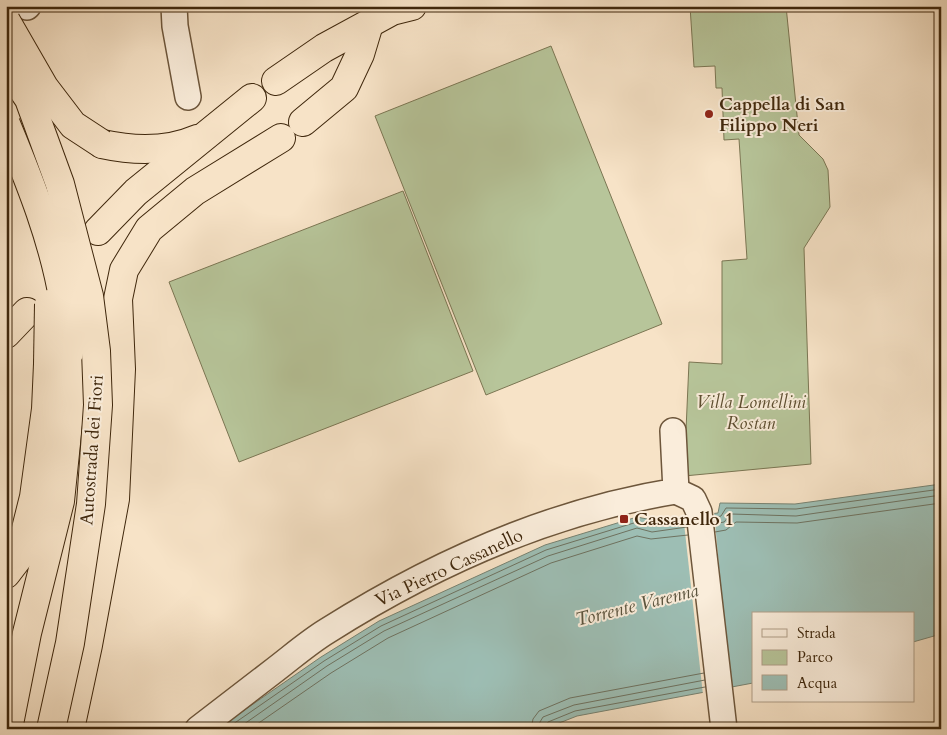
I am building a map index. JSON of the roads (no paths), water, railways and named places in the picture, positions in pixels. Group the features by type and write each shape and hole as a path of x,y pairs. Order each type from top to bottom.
{"highway":[{"path":"276,81 324,48 392,11 412,6"},
{"path":"20,12 44,87 73,125 102,144 132,149 155,149 178,145 208,135"},
{"path":"303,122 344,88 360,54 369,24"},
{"name":"Autostrada dei Fiori","path":"6,65 28,100 60,184 89,296 96,351 98,405 91,504 70,643 51,729"},
{"path":"98,231 136,192 252,98"},
{"name":"Autostrada dei Fiori","path":"6,124 33,188 47,232 64,303 58,358 70,405 60,500 27,633 8,729"},
{"path":"70,729 116,500 121,369 118,298 124,270 149,229 196,191 281,138"},
{"path":"136,192 196,191"},
{"path":"6,334 27,312"},
{"path":"6,574 19,557 34,497 46,409 58,358"}],"street":[{"path":"174,6 175,26 188,97"},
{"path":"673,431 676,490 693,499 699,512 726,707"},
{"name":"Via Pietro Cassanello","path":"198,729 326,632 386,596 470,555 551,521 636,497 676,490"}],"water":[{"name":"Torrente Varenna","path":"941,484 941,634 914,642 914,612 752,612 752,683 577,716 544,729 217,729 321,657 379,621 545,545 637,517 652,520 718,513 720,503 795,504"}],"place":[{"name":"Cappella di San Filippo Neri","path":"709,114"},
{"name":"Cassanello 1","path":"624,519"}],"park label":[{"name":"Villa Lomellini Rostan","path":"751,412"}]}
